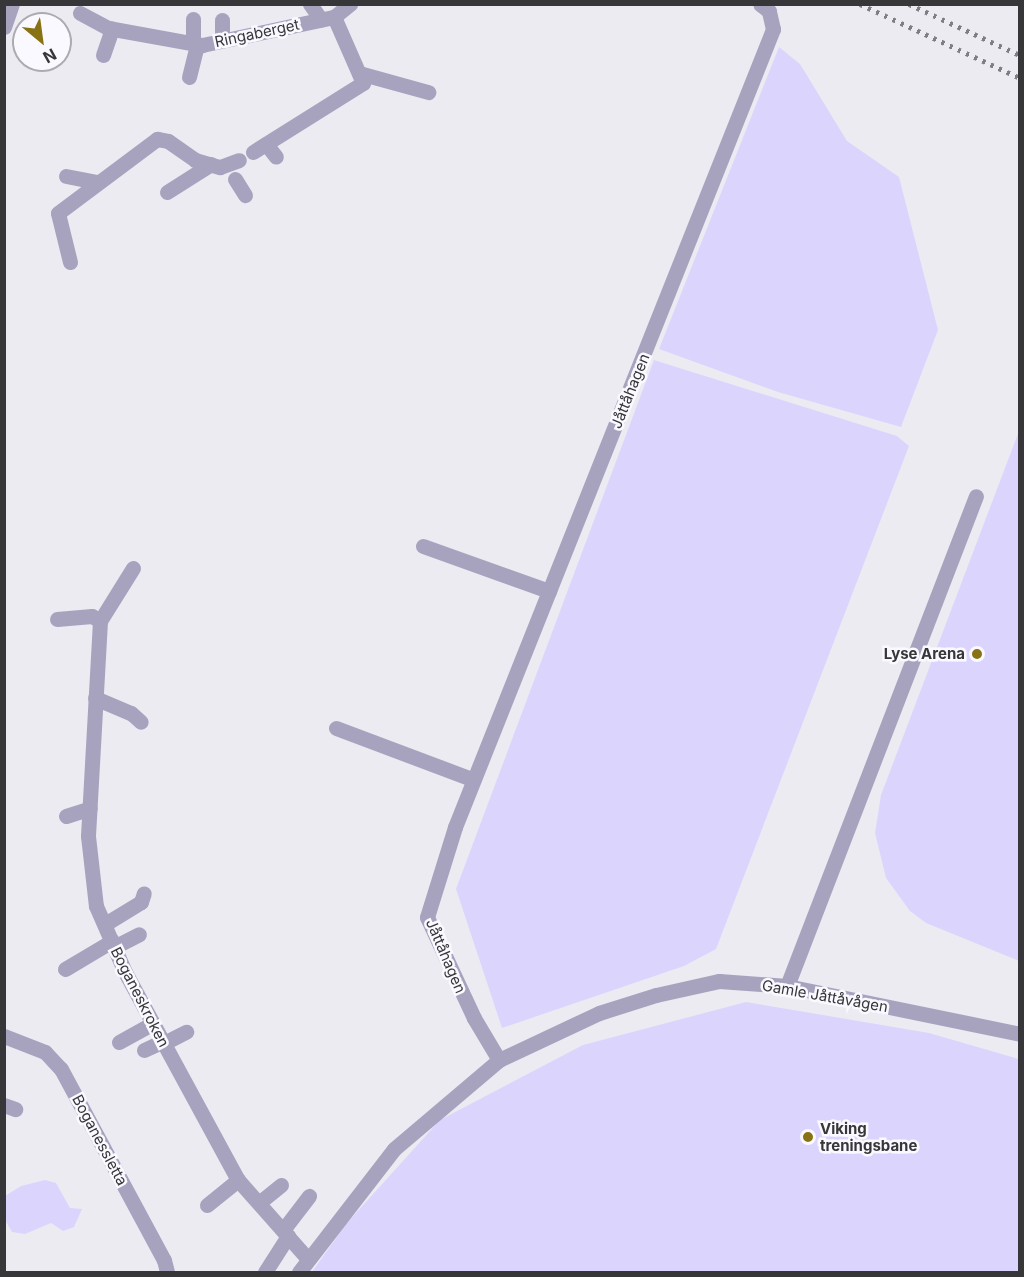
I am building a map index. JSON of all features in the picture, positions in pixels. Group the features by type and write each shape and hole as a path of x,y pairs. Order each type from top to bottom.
{"street":[{"path":"4,27 12,4"},
{"path":"276,157 260,148 280,127 363,83 327,18 310,4"},
{"name":"Ringaberget","path":"80,13 110,28 195,43 222,40 327,18 350,4"},
{"name":"Jåttåhagen","path":"499,1060 474,1018 427,917 474,780 773,28 769,11 760,4"},
{"path":"189,77 195,43 193,19"},
{"path":"222,20 222,40"},
{"path":"104,55 110,28"},
{"path":"359,73 428,92"},
{"path":"70,262 57,213 157,139 220,167 239,160"},
{"path":"167,192 211,164"},
{"path":"66,176 98,182"},
{"path":"235,179 245,195"},
{"path":"787,986 976,496"},
{"path":"423,546 549,591"},
{"path":"57,619 92,616 100,621 133,568"},
{"name":"Boganeskroken","path":"100,621 90,808 82,846 96,906 153,1023 238,1180 260,1202 308,1259"},
{"path":"95,696 131,713 141,722"},
{"path":"336,728 474,780"},
{"path":"66,816 90,808"},
{"path":"105,924 141,902 144,893"},
{"path":"65,969 113,944 139,934"},
{"name":"Gamle Jåttåvågen","path":"299,1272 394,1149 499,1060 599,1013 656,994 719,981 787,986 1020,1034"},
{"path":"118,1042 153,1023"},
{"path":"144,1050 186,1032"},
{"name":"Boganessletta","path":"4,1036 45,1052 62,1069 164,1260 166,1272"},
{"path":"207,1205 238,1180"},
{"path":"260,1202 281,1185"},
{"path":"265,1272 309,1196"}],"shaded area":[{"path":"779,47 800,64 847,141 899,177 938,330 901,427 778,392 659,349"},
{"path":"654,360 897,436 909,446 716,949 684,966 502,1028 456,889"},
{"name":"Lyse Arena","path":"1019,431 1019,961 926,923 910,911 886,878 875,833 881,795"},
{"path":"746,1002 929,1033 1019,1059 1019,1272 312,1272 346,1224 440,1120 583,1045"},
{"path":"45,1180 56,1183 70,1208 82,1209 74,1227 63,1231 51,1223 25,1234 12,1232 5,1220 5,1196 21,1186"}],"railway":[{"path":"860,4 1020,78"},
{"path":"909,4 1020,55"}],"place":[{"name":"Lyse Arena","path":"977,654"},
{"name":"Viking treningsbane","path":"808,1137"}]}
